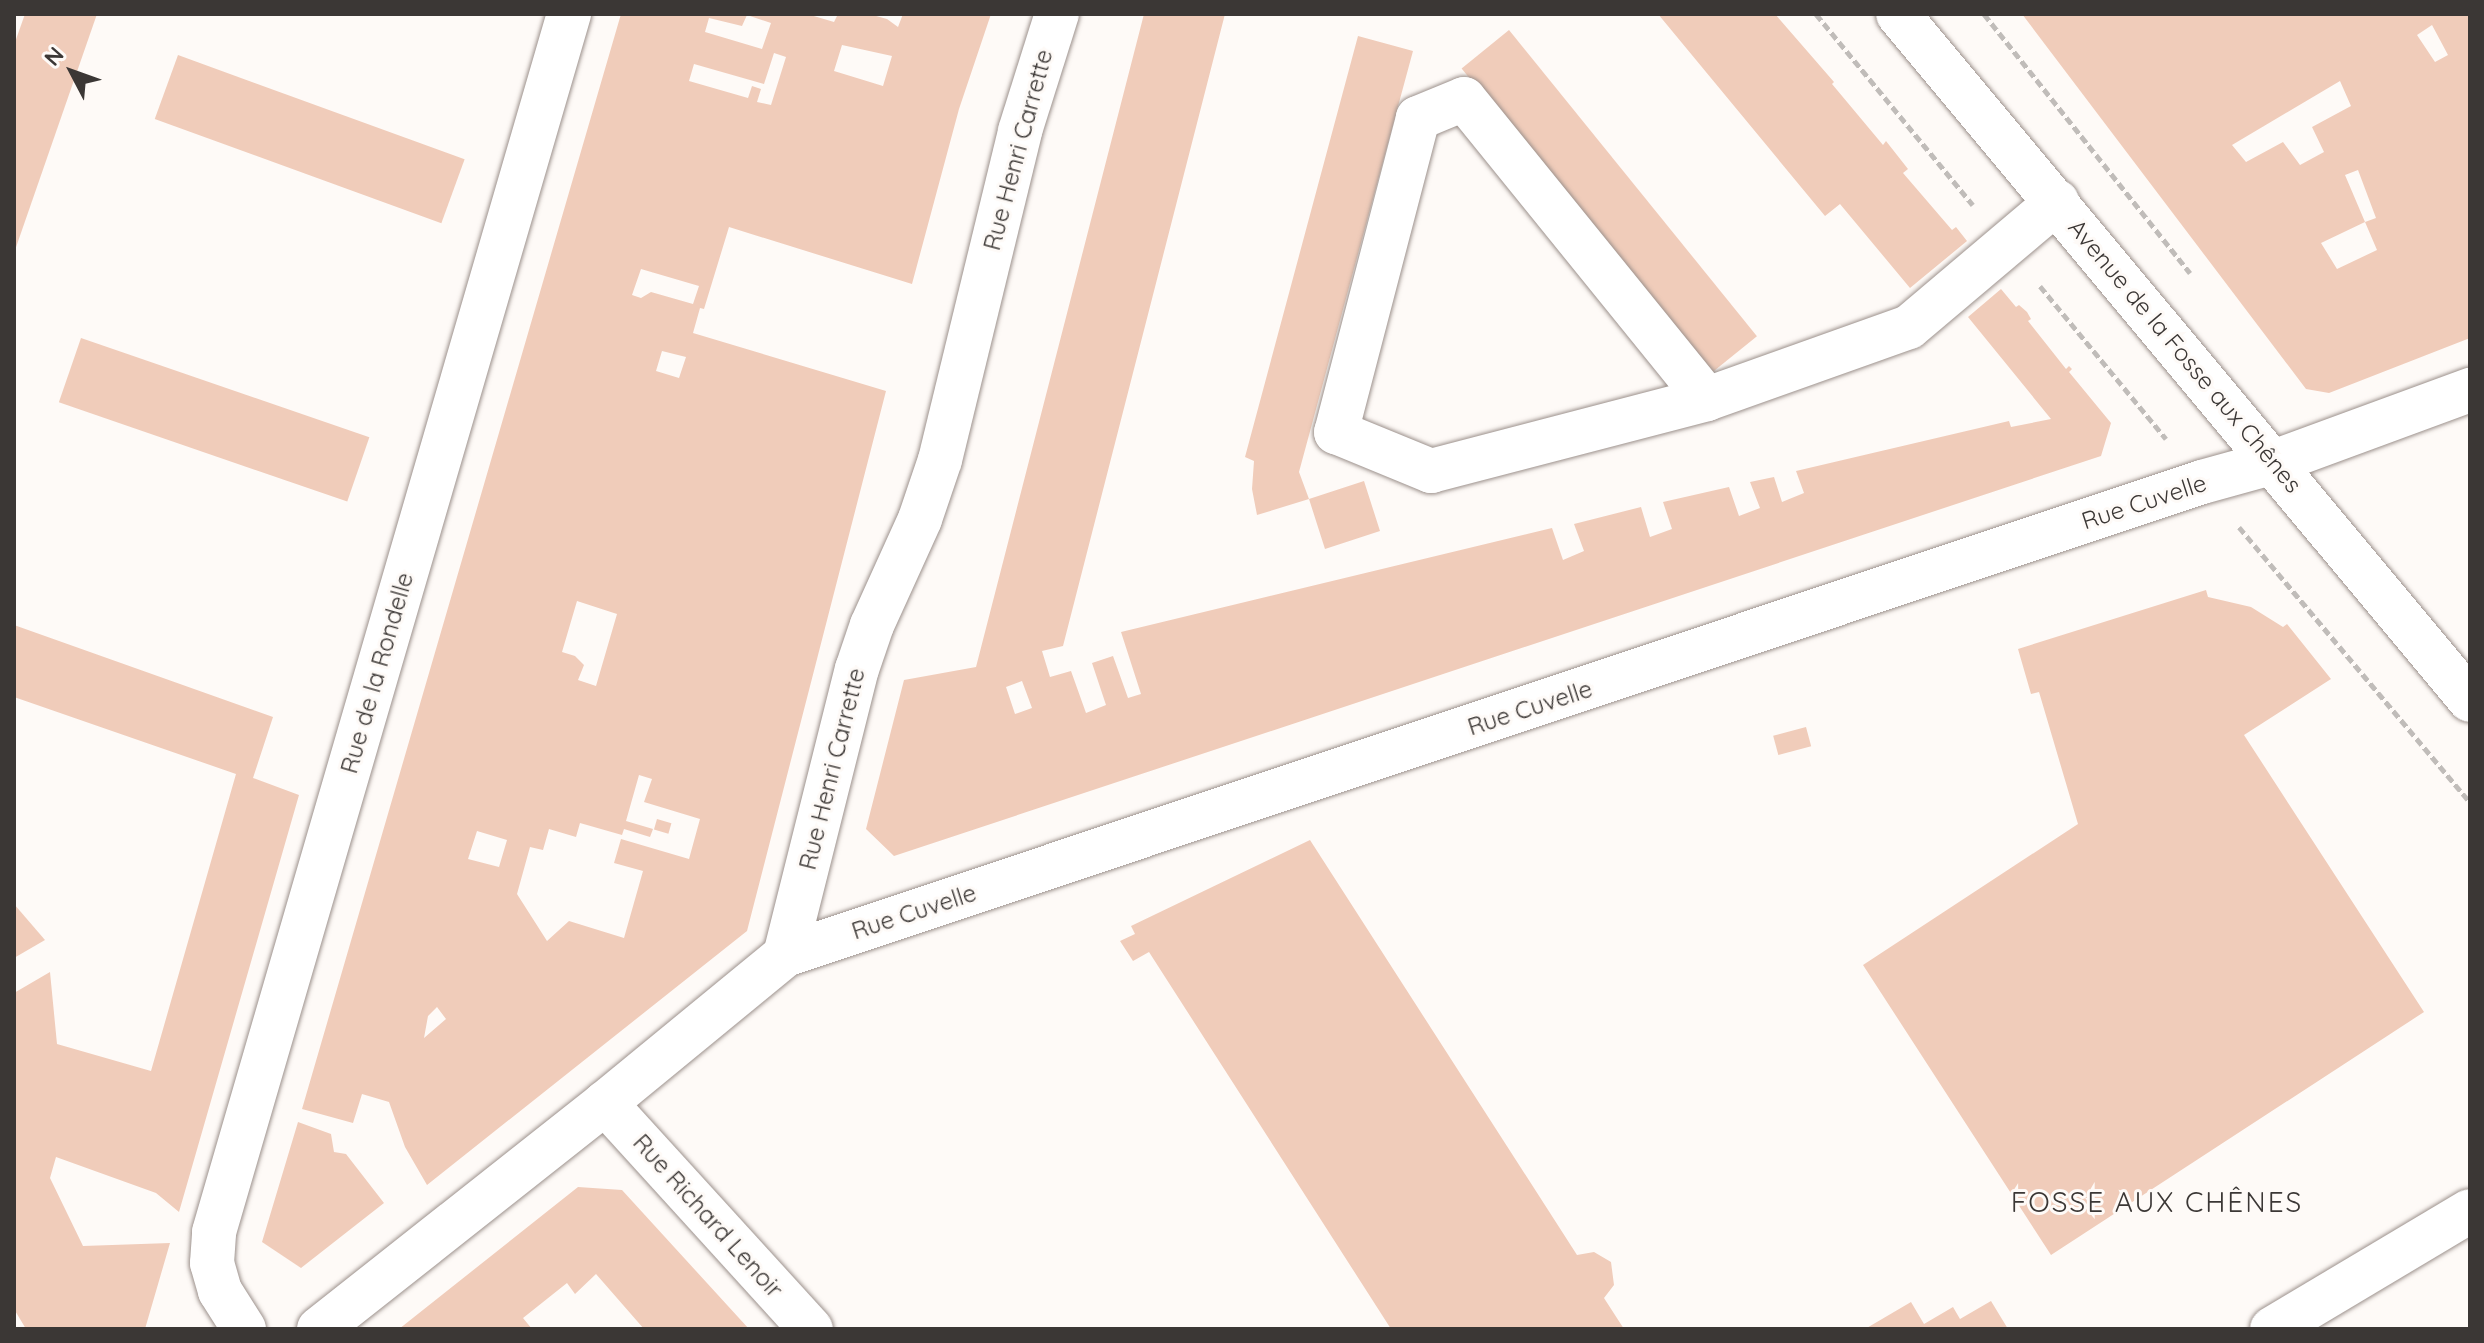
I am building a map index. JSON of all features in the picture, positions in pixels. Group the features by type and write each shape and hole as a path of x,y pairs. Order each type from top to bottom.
{"street":[{"name":"Rue de la Rondelle","path":"244,1329 220,1291 212,1263 214,1232 569,14"},
{"name":"Rue Henri Carrette","path":"785,955 857,669 872,625 920,519 940,460 1020,131 1057,14"},
{"name":"Avenue de la Fosse aux Chênes","path":"1898,14 2470,700"},
{"path":"1707,399 1464,99 1418,118 1336,432 1431,471 1707,399 1909,327 2057,202"},
{"name":"Rue Cuvelle","path":"785,955 2202,482 2274,462 2470,390"},
{"path":"319,1329 605,1103 785,955"},
{"name":"Rue Richard Lenoir","path":"605,1103 811,1329"},
{"path":"2272,1329 2470,1211"}],"path":[{"path":"1816,14 2470,802"},
{"path":"1984,14 2198,283"}],"building":[{"path":"25,14 97,14 14,253 14,45"},
{"path":"621,14 807,14 834,22 838,14 869,14 887,19 898,27 903,14 991,14 959,109 912,284 729,227 704,309 700,308 693,333 886,391 747,931 427,1185 405,1147 389,1102 362,1094 353,1123 302,1109","holes":["747,15 771,23 762,49 705,32 709,18 742,26","842,45 892,56 883,86 834,71","774,53 786,57 771,105 757,102 761,89 752,86 748,98 689,81 694,64 764,84","641,269 699,286 693,304 651,292 641,298 632,295","662,351 686,357 679,378 656,371","577,601 617,614 596,686 578,680 584,665 575,656 562,652","639,775 652,779 644,802 700,819 689,859 621,839 614,863 643,871 624,938 569,921 547,941 517,894 530,847 543,850 549,829 576,837 580,823 622,835 624,829 650,837 653,829 626,821","477,831 507,840 499,867 468,859","437,1007 446,1019 424,1038 428,1016"]},
{"path":"1144,14 1225,14 1063,646 1042,651 1050,677 1071,671 1086,713 1106,705 1092,663 1113,656 1128,698 1141,694 1121,632 1552,528 1563,560 1584,551 1574,524 1641,507 1650,537 1672,529 1663,502 1729,487 1739,516 1760,508 1750,482 1774,477 1782,502 1804,493 1796,471 2009,421 2011,427 2051,419 1968,317 2001,289 2016,307 2019,305 2027,312 2031,319 2028,321 2066,369 2069,366 2072,369 2069,372 2111,423 2101,456 894,856 866,829 904,680 976,667","holes":["1022,681 1032,708 1015,714 1006,687"]},
{"path":"1658,14 1775,14 1883,145 1886,141 1908,169 1903,173 1952,230 1956,227 1967,241 1910,288 1840,204 1825,216"},
{"path":"2022,14 2470,14 2470,338 2329,393 2306,389","holes":["2432,25 2448,55 2435,62 2417,35","2340,81 2351,106 2312,127 2324,152 2300,165 2283,142 2246,162 2232,145","2358,170 2376,218 2365,222 2345,175","2365,222 2377,250 2337,269 2321,243"]},
{"path":"1509,30 1757,336 1710,375 1462,68"},
{"path":"1358,36 1413,51 1299,472 1309,499 1257,515 1252,489 1254,461 1245,457"},
{"path":"178,55 465,159 441,223 155,119"},
{"path":"81,338 369,437 347,502 59,402"},
{"path":"1364,481 1380,531 1325,549 1309,499"},
{"path":"2206,590 2208,597 2251,607 2283,627 2287,624 2331,679 2244,735 2424,1012 2051,1255 1863,965 2078,824 2039,692 2031,694 2018,649"},
{"path":"14,625 273,717 253,778 299,795 179,1212 156,1193 56,1157 50,1178 83,1246 170,1243 145,1329 26,1329 14,1309 14,993 50,972 57,1044 151,1071 236,774 14,697"},
{"path":"1806,727 1811,746 1778,755 1773,736"},
{"path":"657,819 671,823 668,834 654,830"},
{"path":"1310,840 1577,1255 1594,1252 1611,1262 1614,1285 1604,1298 1624,1329 1391,1329 1149,952 1133,961 1120,941 1135,934 1131,926"},
{"path":"14,904 45,940 14,958"},
{"path":"298,1122 331,1134 334,1152 346,1154 384,1203 301,1268 262,1242"},
{"path":"578,1187 622,1190 749,1329 644,1329 596,1274 575,1294 567,1283 523,1318 532,1329 399,1329"},
{"path":"1991,1301 2008,1329 1865,1329 1911,1302 1924,1324 1953,1307 1960,1319"}],"district":[{"name":"FOSSE AUX CHÊNES","path":"2157,1202"}]}
